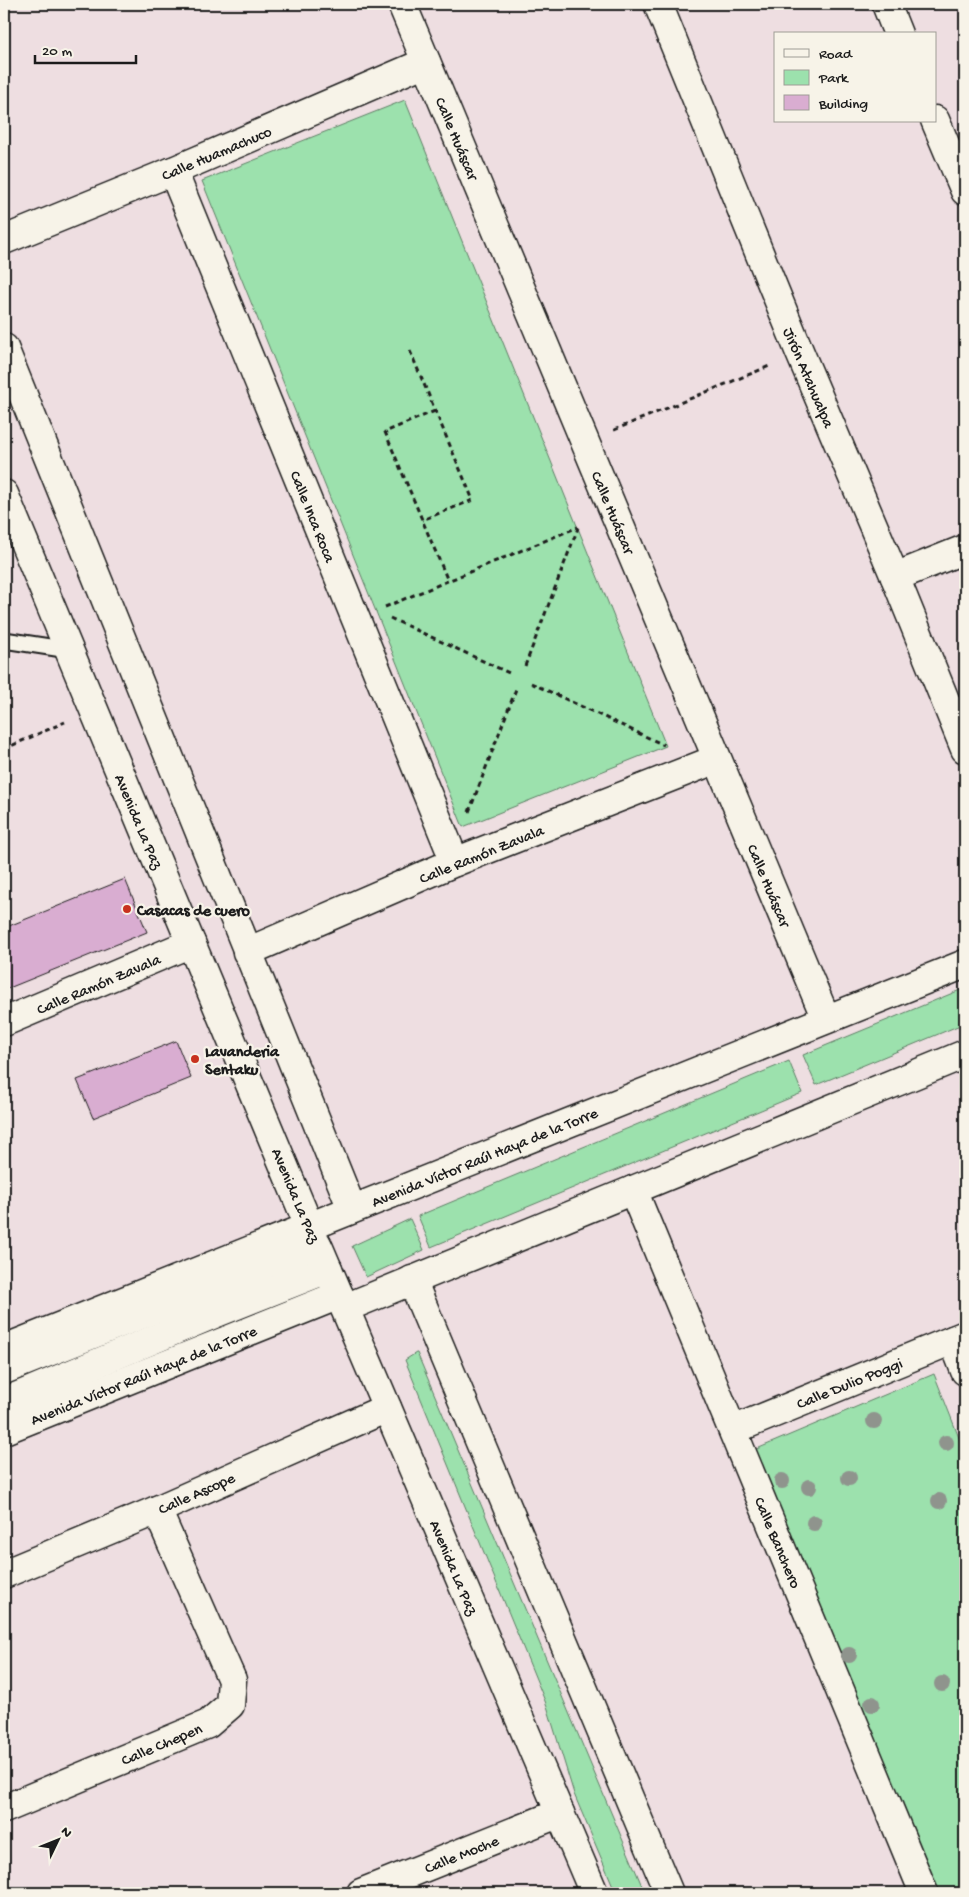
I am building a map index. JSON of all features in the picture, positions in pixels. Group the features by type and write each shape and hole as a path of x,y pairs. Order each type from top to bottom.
{"main road":[{"name":"Calle Huáscar","path":"402,4 826,1019"},
{"name":"Jirón Atahualpa","path":"659,4 800,353 895,577 965,749"},
{"path":"886,4 897,32"},
{"name":"Calle Huamachuco","path":"4,240 173,171 426,62"},
{"path":"936,122 965,191"},
{"name":"Calle Inca Roca","path":"173,171 455,862"},
{"path":"4,348 352,1209"},
{"name":"Avenida La Paz","path":"4,494 313,1235 594,1893"},
{"path":"895,577 965,549"},
{"name":"Calle Ramón Zavala","path":"247,952 455,862 717,759"},
{"name":"Calle Ramón Zavala","path":"4,1022 191,943"},
{"name":"Avenida Víctor Raúl Haya de la Torre","path":"4,1348 313,1235 352,1209 965,964"},
{"name":"Avenida Víctor Raúl Haya de la Torre","path":"4,1430 342,1301 412,1280 965,1054"},
{"name":"Calle Banchero","path":"633,1190 924,1893"},
{"path":"4,1370 313,1235"},
{"path":"4,1402 328,1269"},
{"path":"412,1280 669,1893"},
{"path":"959,1337 965,1371"},
{"name":"Calle Dulio Poggi","path":"732,1430 959,1337"},
{"name":"Calle Ascope","path":"4,1574 157,1510 387,1408"},
{"name":"Calle Chepen","path":"4,1809 208,1724 230,1705 232,1680 157,1510"},
{"name":"Calle Moche","path":"361,1893 560,1813"}],"lane":[{"path":"4,640 69,650"}],"path":[{"path":"410,351 473,500 422,520"},
{"path":"585,442 800,353"},
{"path":"435,410 385,432 448,581"},
{"path":"385,607 578,527 525,666"},
{"path":"384,615 509,673"},
{"path":"531,683 666,746"},
{"path":"466,818 516,689"},
{"path":"4,749 94,709"}],"green space":[{"path":"405,100 666,746 463,827 202,181"},
{"path":"965,988 965,1023 816,1085 803,1055"},
{"path":"789,1061 802,1093 431,1247 418,1216"},
{"path":"410,1219 424,1250 366,1277 352,1246"},
{"path":"416,1353 645,1893 616,1893 574,1794 547,1706 405,1360"},
{"path":"934,1374 965,1453 965,1893 936,1893 752,1451"}],"building":[{"path":"125,879 147,932 4,990 4,928"},
{"path":"176,1041 191,1078 93,1118 77,1080"}],"place":[{"name":"Casacas de cuero","path":"127,909"},
{"name":"Lavanderia Sentaku","path":"195,1059"}]}
